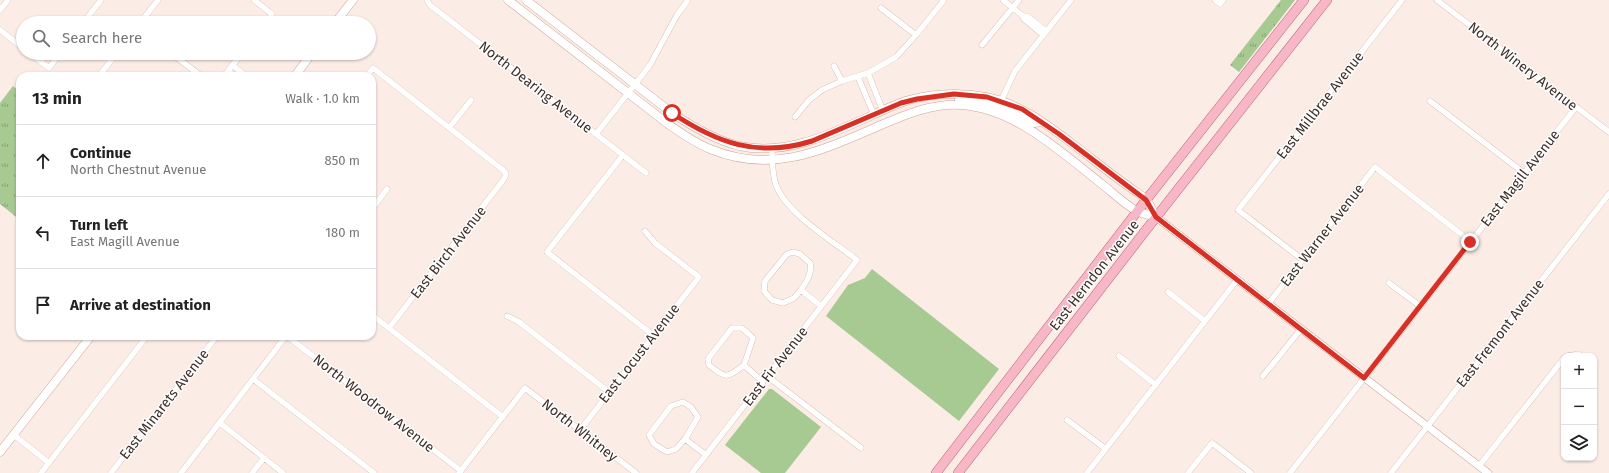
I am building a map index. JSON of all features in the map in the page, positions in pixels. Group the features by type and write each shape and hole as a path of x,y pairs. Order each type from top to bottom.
{"main road":[{"path":"340,16 353,0"},
{"path":"508,0 668,124 703,146 725,154 740,158 772,161 804,155 820,150 916,110 963,105 993,111 1007,116 1027,128 1138,212 1156,217"},
{"path":"526,0 672,113 708,134 740,146 772,149 798,145 812,141 901,103 917,99 954,94 976,96 1001,101 1022,109 1042,122 1146,200 1156,217"},
{"name":"East Herndon Avenue","path":"936,473 1146,200 1304,0"},
{"name":"East Herndon Avenue","path":"958,473 1156,217 1327,0"},
{"path":"297,72 307,60"},
{"path":"898,117 929,102 937,100 961,100 992,105 1001,101"},
{"path":"993,111 1002,108 1015,112 1034,123 1042,122"},
{"path":"0,452 88,340"}],"street":[{"path":"0,10 8,0"},
{"path":"88,16 101,0"},
{"path":"145,16 158,0"},
{"path":"254,0 272,14 270,16"},
{"name":"North Dearing Avenue","path":"427,0 430,5 646,173"},
{"path":"596,134 650,66 677,15 688,0"},
{"path":"796,117 809,100 822,90 868,73 896,57 916,36 944,0"},
{"path":"1003,0 1023,16 1024,20 1044,33"},
{"path":"982,45 1018,0"},
{"path":"1001,101 1015,71 1071,0"},
{"path":"1215,0 1220,4 1223,0"},
{"name":"East Millbrae Avenue","path":"1303,260 1238,210 1402,0"},
{"name":"North Winery Avenue","path":"1437,0 1609,132"},
{"path":"881,8 916,36"},
{"path":"1,33 16,43"},
{"path":"39,60 49,68 55,60"},
{"path":"103,72 112,60"},
{"path":"180,60 196,72"},
{"path":"230,72 228,70 236,60"},
{"path":"232,65 241,72"},
{"path":"834,66 842,82"},
{"path":"370,72 373,68 449,128 471,100"},
{"path":"868,73 883,111"},
{"path":"858,77 874,115"},
{"path":"1430,101 1524,173"},
{"name":"East Magill Avenue","path":"1290,473 1576,107"},
{"name":"East Birch Avenue","path":"389,328 504,179 506,174 503,170 449,128"},
{"path":"772,149 772,161"},
{"path":"623,155 547,252 653,335"},
{"name":"East Fir Avenue","path":"692,473 857,260 807,221 788,204 778,190 772,161"},
{"name":"East Warner Avenue","path":"1268,304 1375,167 1470,242"},
{"path":"376,204 388,189"},
{"name":"East Fremont Avenue","path":"1391,473 1609,194"},
{"path":"1156,217 1488,473"},
{"name":"East Locust Avenue","path":"580,430 699,277 656,243 645,231"},
{"path":"793,252 800,254 810,263 811,269 801,290 794,298 783,303 772,300 764,290 765,282 787,254 793,252"},
{"path":"1087,473 1237,280"},
{"path":"1389,283 1420,306"},
{"path":"801,290 821,306"},
{"path":"1168,292 1205,321"},
{"path":"507,316 519,322 609,392"},
{"path":"376,318 503,416 460,472"},
{"path":"732,328 742,328 753,338 744,365 731,375 721,375 709,365 708,359 732,328"},
{"path":"1263,376 1301,329"},
{"path":"42,473 144,340"},
{"name":"East Minarets Avenue","path":"111,473 214,340"},
{"path":"181,473 284,340"},
{"name":"North Woodrow Avenue","path":"292,340 460,472"},
{"path":"1119,356 1156,385"},
{"path":"1479,466 1561,362"},
{"path":"744,365 763,382"},
{"path":"767,376 861,448"},
{"path":"253,379 374,473"},
{"name":"North Whitney","path":"503,416 525,388 636,473"},
{"path":"683,402 690,407 698,417 685,438 676,449 667,452 654,444 649,434 671,406 683,402"},
{"path":"1068,420 1106,449"},
{"path":"220,423 283,473"},
{"path":"14,435 49,463"},
{"path":"685,438 706,455"},
{"path":"1188,473 1212,443 1252,473"},
{"path":"252,473 264,458"}],"green space":[{"path":"1281,0 1295,0 1239,72 1230,65"},
{"path":"13,86 16,89 16,217 0,204 0,103"},
{"path":"872,269 999,369 959,421 826,316 848,285 865,278"},
{"path":"769,389 772,389 821,427 785,473 761,473 725,445"}],"route":[{"path":"672,113 691,125 726,142 740,146 772,149 812,141 901,103 932,96 954,94 987,97 1022,109 1059,134 1146,200 1156,217 1364,378 1470,242"}]}
